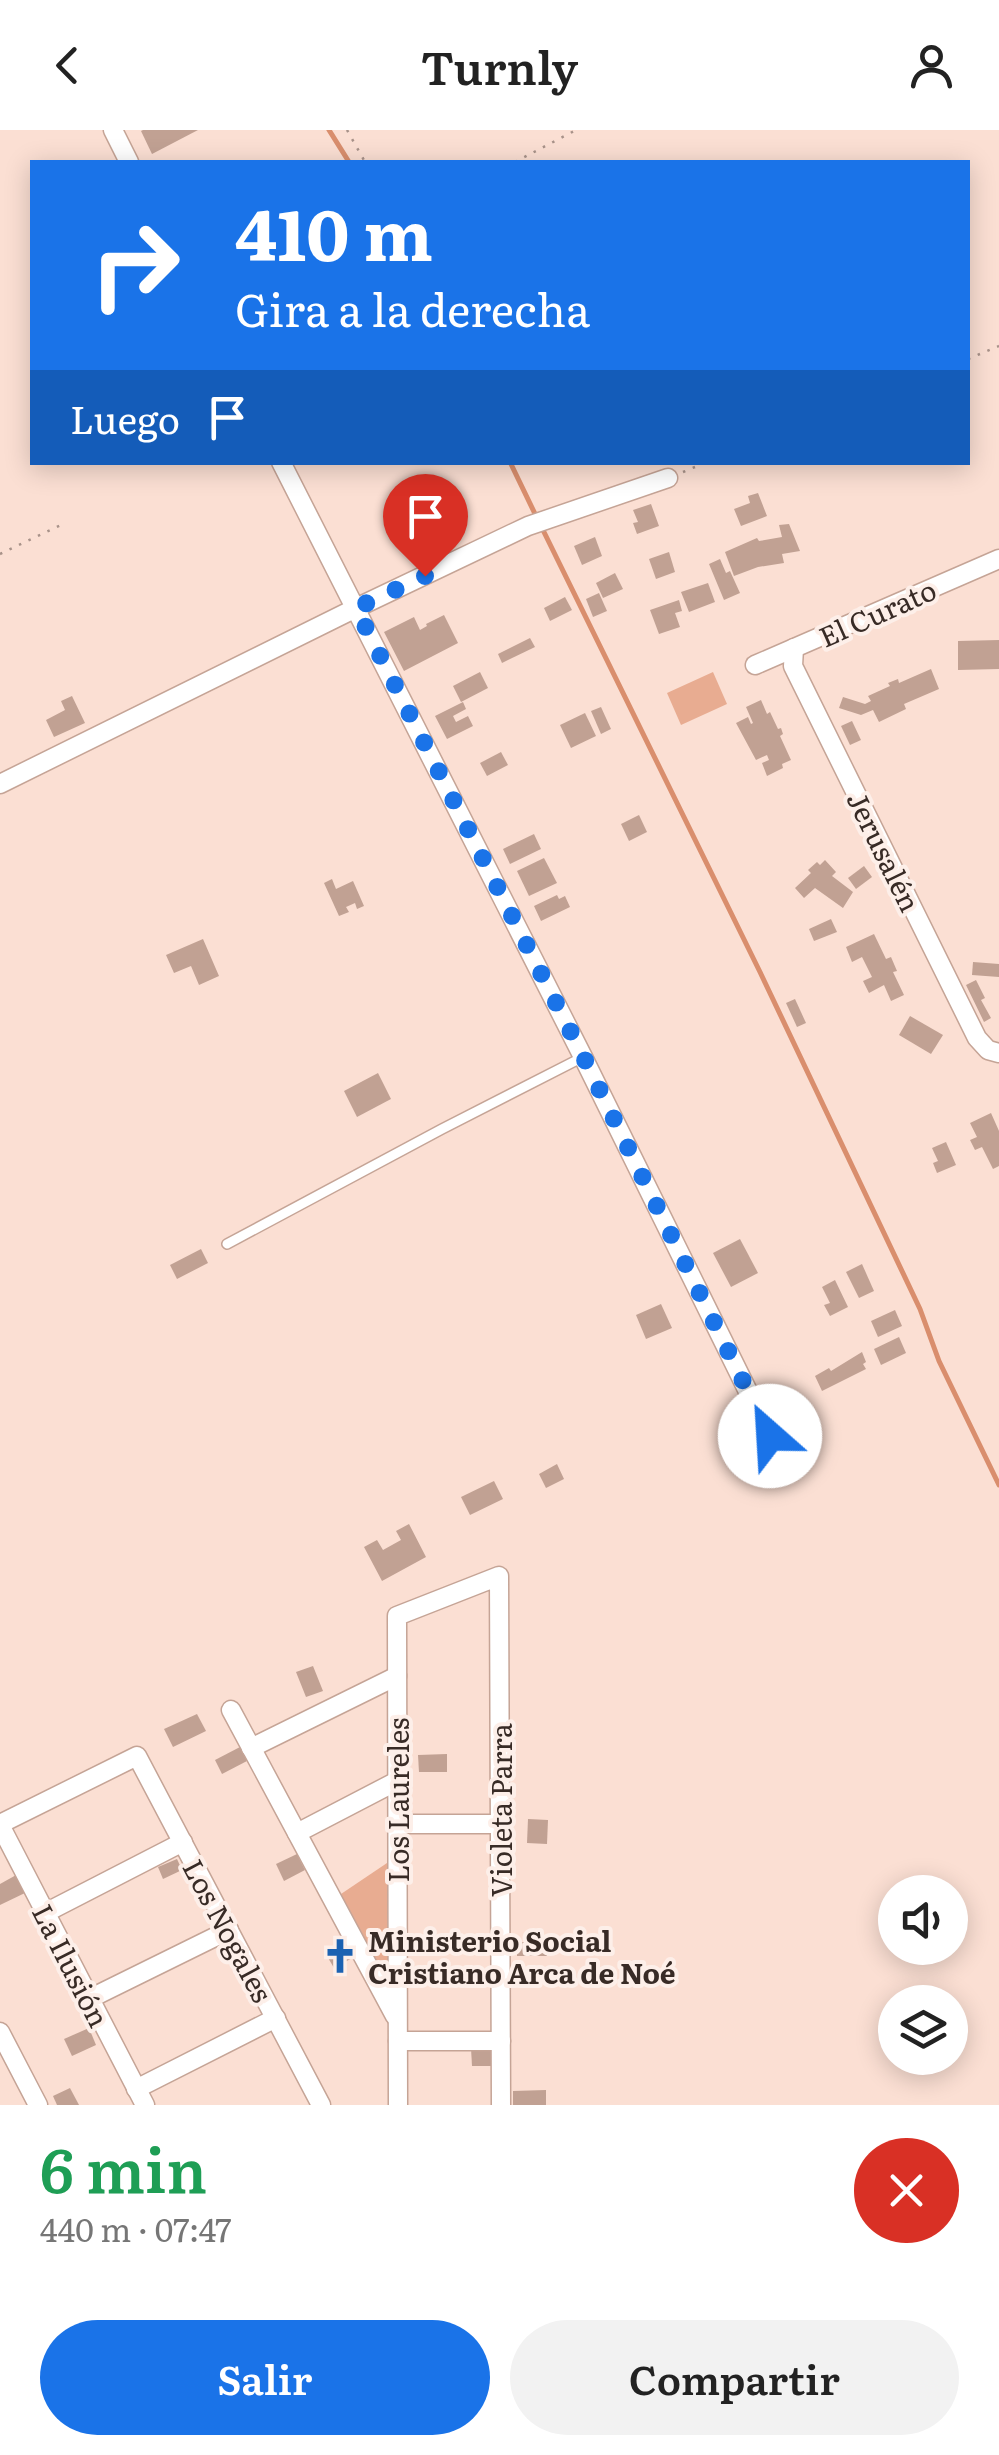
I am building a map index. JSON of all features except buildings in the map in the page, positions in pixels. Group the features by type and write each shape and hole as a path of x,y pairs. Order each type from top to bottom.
{"street":[{"path":"112,130 128,160"},
{"path":"284,465 583,1056 770,1436"},
{"path":"0,784 528,526 668,478"},
{"name":"El Curato","path":"756,665 999,559"},
{"name":"Jerusalén","path":"794,648 793,666 977,1038 994,1051"},
{"name":"Los Laureles","path":"398,2105 397,1616 499,1576"},
{"name":"Violeta Parra","path":"499,1576 501,2105"},
{"path":"251,1748 397,1676"},
{"path":"231,1710 398,2021"},
{"name":"Los Nogales","path":"0,1824 138,1756 321,2105"},
{"path":"297,1833 398,1781"},
{"name":"La Ilusión","path":"0,1824 140,2097"},
{"path":"398,1824 500,1824"},
{"path":"45,1912 183,1842"},
{"path":"90,1999 229,1930"},
{"path":"140,2097 276,2018"},
{"path":"0,2032 5,2054 38,2105"},
{"path":"398,2041 500,2041"}],"lane":[{"path":"226,1244 583,1056"}],"path":[{"path":"346,130 364,160"},
{"path":"519,160 576,130"},
{"path":"970,358 999,346"},
{"path":"668,478 700,465"},
{"path":"0,554 61,525"}],"shaded area":[{"path":"713,672 727,704 681,725 667,693"},
{"path":"387,1863 388,1982 341,1894"}],"waterway":[{"path":"329,130 348,160"},
{"path":"511,465 537,518"},
{"path":"542,528 760,972 999,1485"}],"place":[{"name":"Ministerio Social Cristiano Arca de Noé","path":"340,1956"}],"route":[{"path":"425,576 356,608 770,1436"}]}
